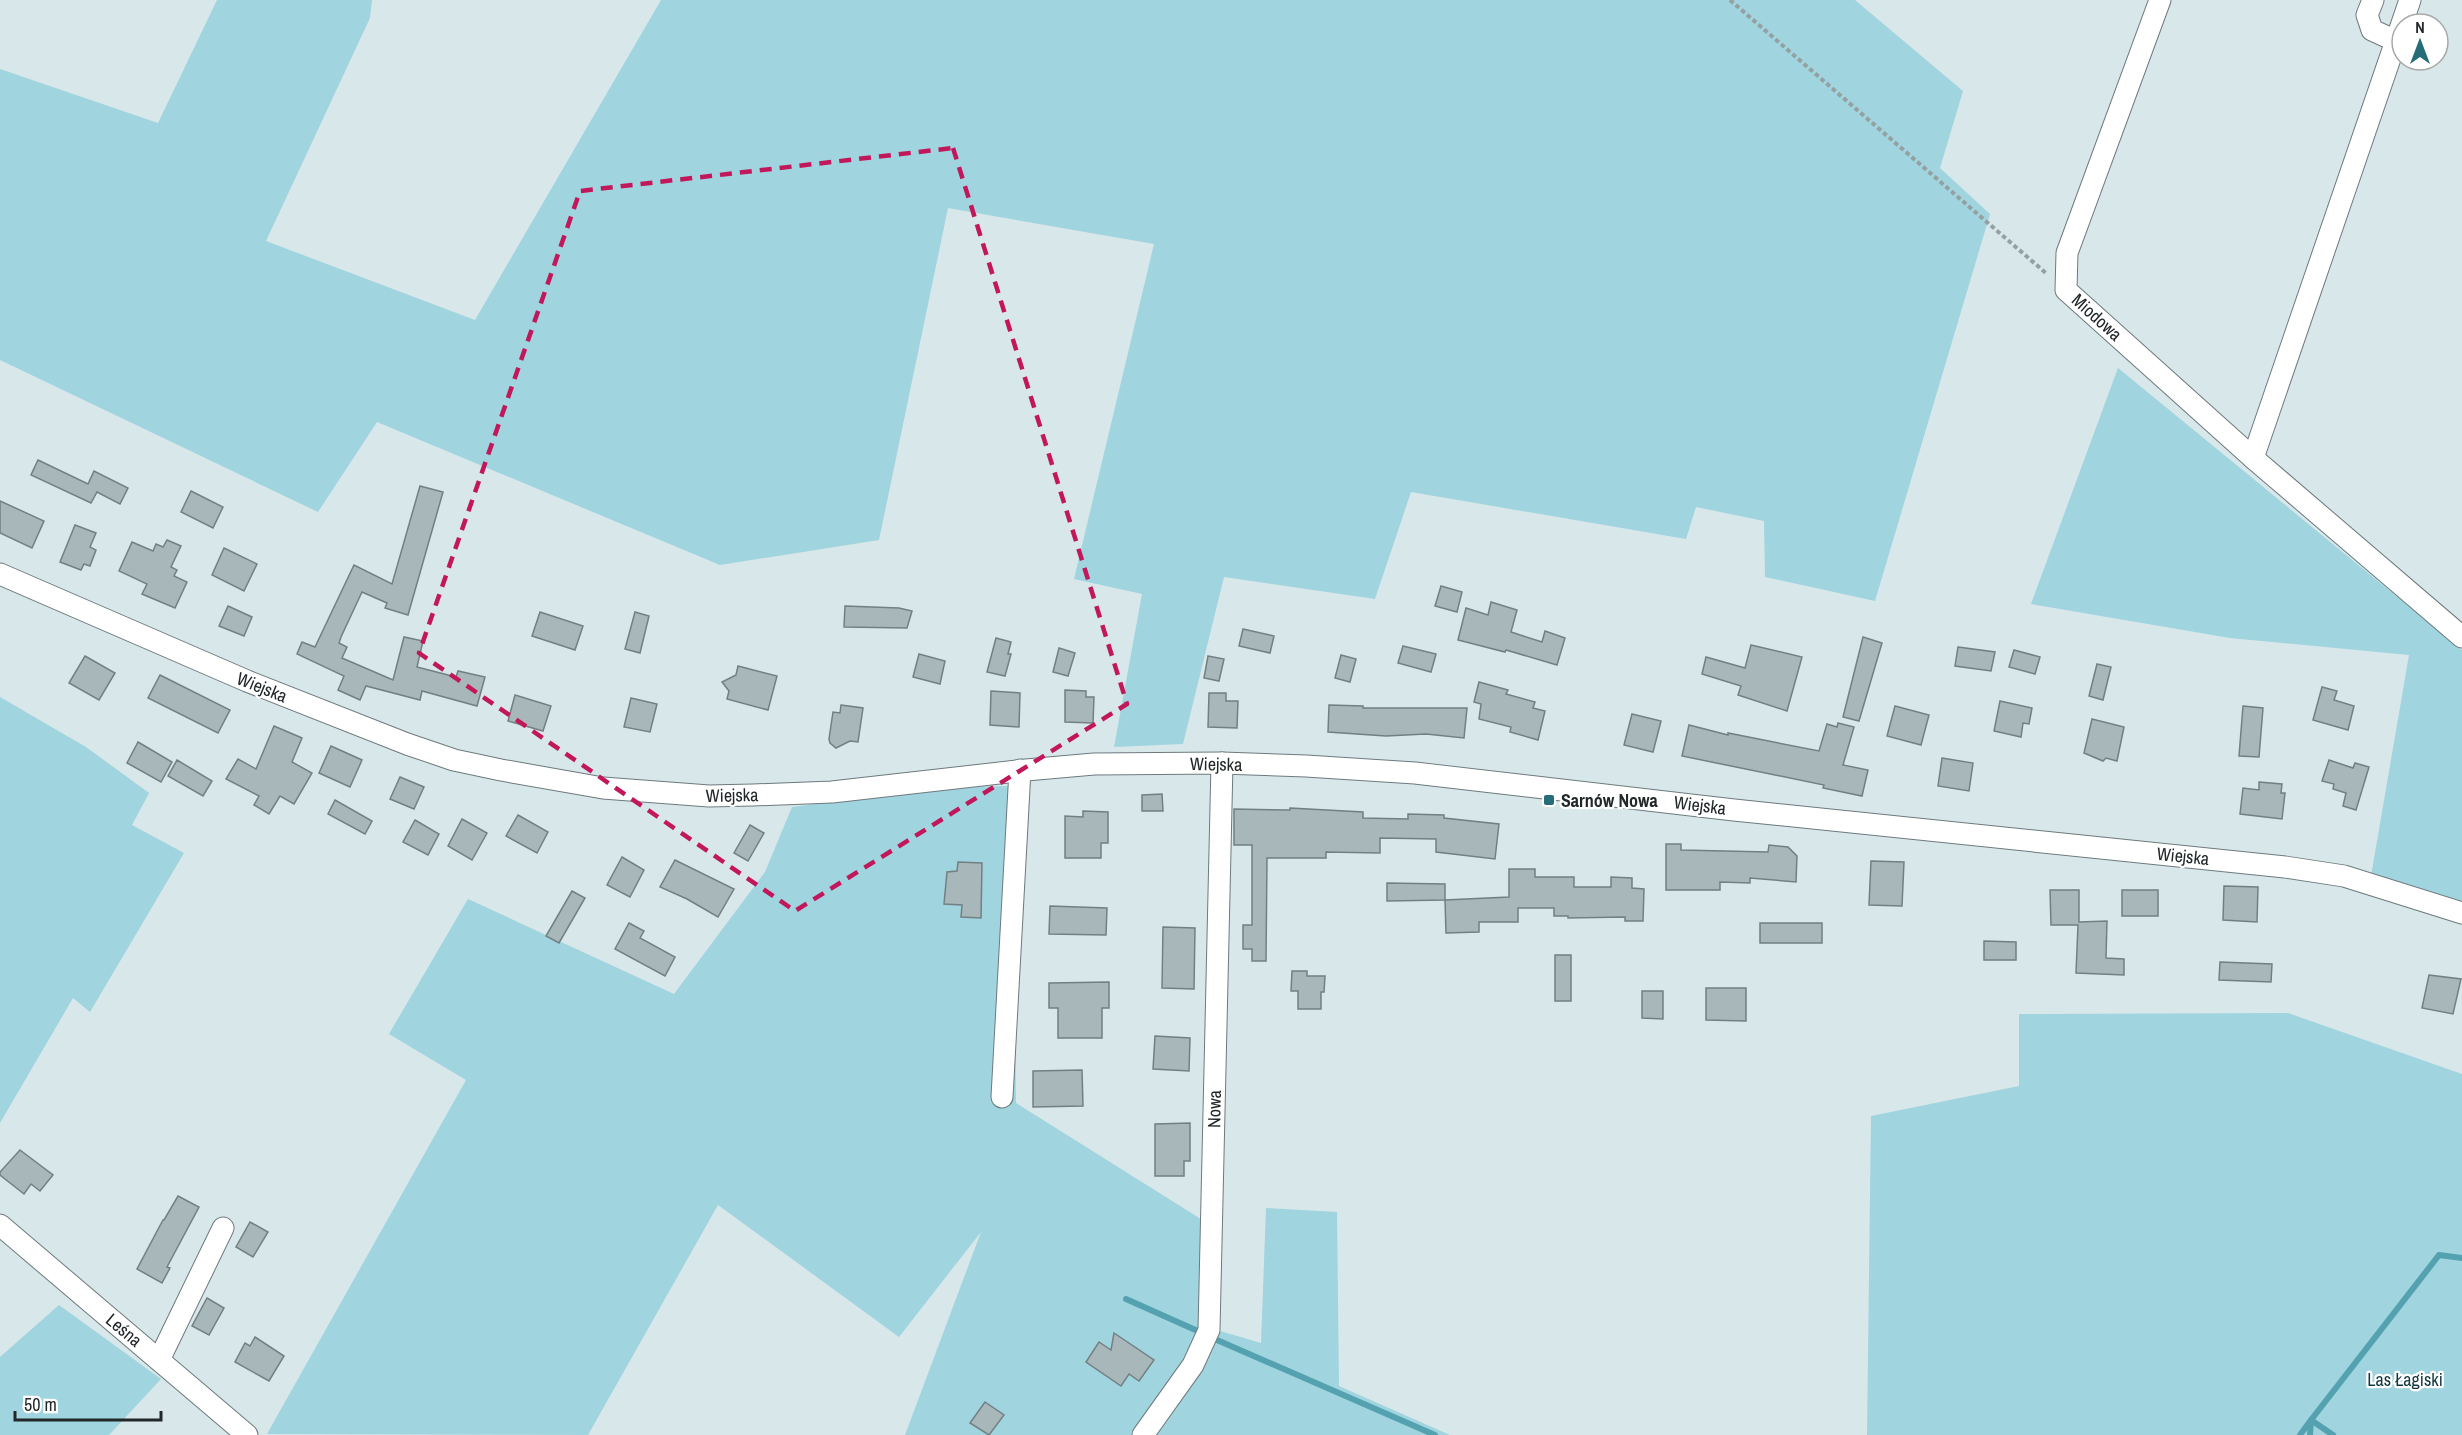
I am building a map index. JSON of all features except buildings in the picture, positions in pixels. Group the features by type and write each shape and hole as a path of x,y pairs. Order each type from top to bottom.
{"street":[{"path":"2066,290 2067,253 2160,0"},
{"path":"2373,0 2367,15 2372,30 2390,38"},
{"path":"2253,458 2390,58"},
{"name":"Miodowa","path":"2066,290 2253,458 2462,637"},
{"name":"Wiejska","path":"0,574 247,681 407,744 454,760 548,780 603,788 709,796 832,792 1020,770 1094,764 1222,764 1415,773 1734,810 2285,867 2344,876 2462,913"},
{"name":"Nowa","path":"1143,1435 1193,1365 1209,1330 1222,764"},
{"path":"1002,1097 1020,770"},
{"name":"Leśna","path":"0,1225 247,1435"},
{"path":"159,1360 223,1228"}],"path":[{"name":"Miodowa","path":"1730,0 2066,290"}],"highlighted area":[{"path":"953,148 1127,704 795,911 419,653 580,191"}],"green space":[{"path":"217,0 372,0 370,18 266,241 475,320 661,0 1855,0 1963,91 1940,168 1990,214 1875,601 1765,577 1764,521 1696,507 1686,539 1411,492 1375,599 1224,577 1183,744 1114,747 1142,594 1074,579 1154,244 948,208 879,540 720,565 377,422 318,512 0,360 0,69 158,123"},
{"path":"2118,368 2462,650 2462,904 2371,876 2409,655 2230,638 2031,604"},
{"path":"0,697 86,747 149,793 132,825 184,853 90,1012 73,998 0,1123"},
{"path":"1013,786 1016,1103 1220,1231 1220,1331 1261,1343 1266,1208 1337,1212 1339,1386 1450,1435 905,1435 981,1232 899,1337 718,1205 588,1435 267,1434 466,1080 389,1034 468,899 674,994 765,872 792,807 942,787"},
{"name":"Las Łagiski","path":"2288,1013 2462,1074 2462,1435 1867,1435 1871,1116 2019,1086 2019,1014"},
{"path":"59,1305 161,1379 109,1435 0,1435 0,1357"}],"waterway":[{"path":"2310,1435 2311,1420 2439,1255 2462,1258"},
{"path":"1126,1299 1200,1332"},
{"path":"1217,1340 1435,1435"},
{"path":"2300,1435 2311,1420 2333,1435"}],"place":[{"name":"Sarnów Nowa","path":"1549,800"}]}
